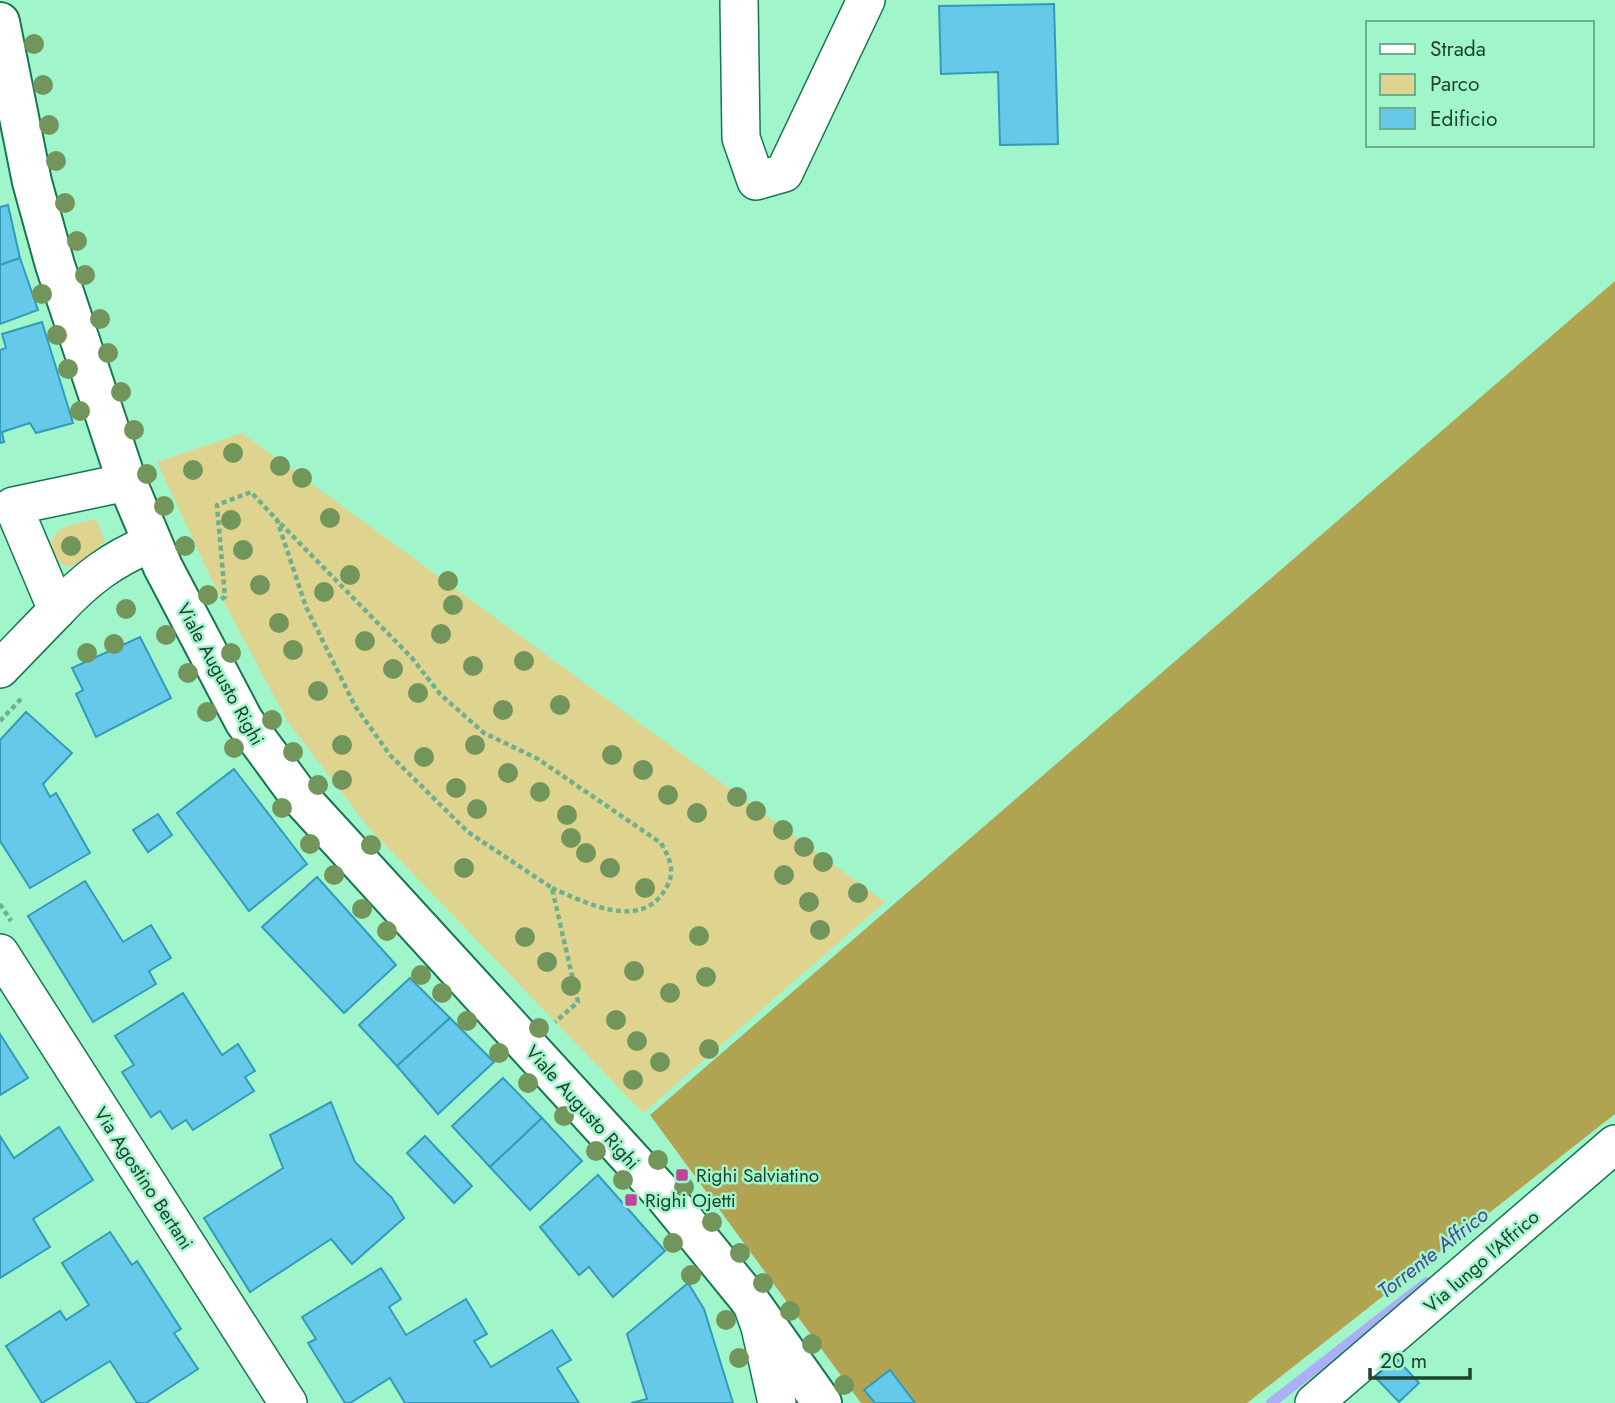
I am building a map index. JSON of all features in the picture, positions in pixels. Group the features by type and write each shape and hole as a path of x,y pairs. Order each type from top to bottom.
{"main road":[{"name":"Viale Augusto Righi","path":"0,22 32,182 55,265 127,482 151,543 244,721 283,776 651,1181 747,1297 819,1401"}],"street":[{"path":"739,0 741,138 756,181 784,173 866,0"},
{"path":"57,610 6,508 127,482"},
{"path":"0,669 76,589 121,556 151,543"},
{"name":"Via Agostino Bertani","path":"0,953 288,1403"},
{"name":"Via lungo l'Affrico","path":"1314,1403 1615,1144"},
{"name":"Viale Augusto Righi","path":"747,1297 760,1327 777,1403"}],"path":[{"path":"225,597 218,505 251,492 412,658 440,694 484,733 538,759 661,843 672,863 671,880 661,897 648,907 631,912 592,905 552,888 468,832 390,755 355,706 306,607 277,520"},
{"path":"552,888 578,1002 559,1019"}],"green space":[{"path":"242,433 885,902 643,1113 369,828 288,722 211,578 157,462"},
{"path":"96,519 105,542 82,561 69,567 58,560 52,549 53,537 57,532 71,525"}],"shaded area":[{"path":"1615,281 1615,1114 1247,1403 861,1403 650,1115"}],"building":[{"path":"1054,4 1058,144 1000,145 998,72 941,74 939,6"},
{"path":"8,205 20,258 0,265 0,207"},
{"path":"20,258 38,310 0,324 0,265"},
{"path":"42,322 73,423 36,433 30,423 2,432 4,442 0,443 0,350 6,348 2,334"},
{"path":"140,637 171,698 96,737 76,694 83,690 72,668"},
{"path":"26,712 72,753 43,784 50,797 56,793 90,853 30,888 0,841 0,740"},
{"path":"234,769 307,864 249,911 177,813"},
{"path":"158,814 172,835 148,852 133,830"},
{"path":"317,877 396,965 344,1013 262,927"},
{"path":"85,881 123,942 151,925 171,958 149,971 156,984 93,1022 28,916"},
{"path":"410,978 450,1018 397,1066 359,1025"},
{"path":"183,993 222,1055 238,1044 255,1071 245,1077 254,1091 193,1130 186,1120 172,1129 160,1111 151,1117 122,1072 134,1065 115,1036"},
{"path":"450,1018 494,1062 438,1114 397,1066"},
{"path":"0,1034 28,1078 0,1095"},
{"path":"503,1078 542,1118 490,1167 452,1126"},
{"path":"331,1102 355,1162 392,1198 404,1218 352,1264 331,1239 250,1292 204,1218 283,1168 270,1135"},
{"path":"542,1118 582,1161 530,1210 490,1167"},
{"path":"59,1127 93,1180 33,1219 50,1247 0,1278 0,1136 14,1158"},
{"path":"425,1136 472,1186 454,1203 407,1153"},
{"path":"598,1175 665,1251 613,1297 589,1267 579,1275 540,1227"},
{"path":"110,1232 132,1265 137,1261 181,1329 174,1333 198,1369 146,1403 137,1403 110,1361 42,1403 6,1346 60,1311 66,1320 89,1305 62,1263"},
{"path":"381,1268 401,1299 389,1307 406,1335 466,1299 487,1334 474,1341 491,1367 552,1330 571,1360 557,1368 579,1403 405,1403 390,1378 350,1403 345,1403 308,1343 316,1339 302,1317"},
{"path":"688,1283 704,1309 733,1403 631,1403 647,1399 627,1334"},
{"path":"1396,1358 1419,1383 1399,1402 1375,1377"},
{"path":"890,1370 915,1403 875,1403 864,1390"}],"waterway":[{"name":"Torrente Affrico","path":"1271,1403 1427,1282"}],"place":[{"name":"Righi Salviatino","path":"682,1175"},
{"name":"Righi Ojetti","path":"631,1200"}]}
